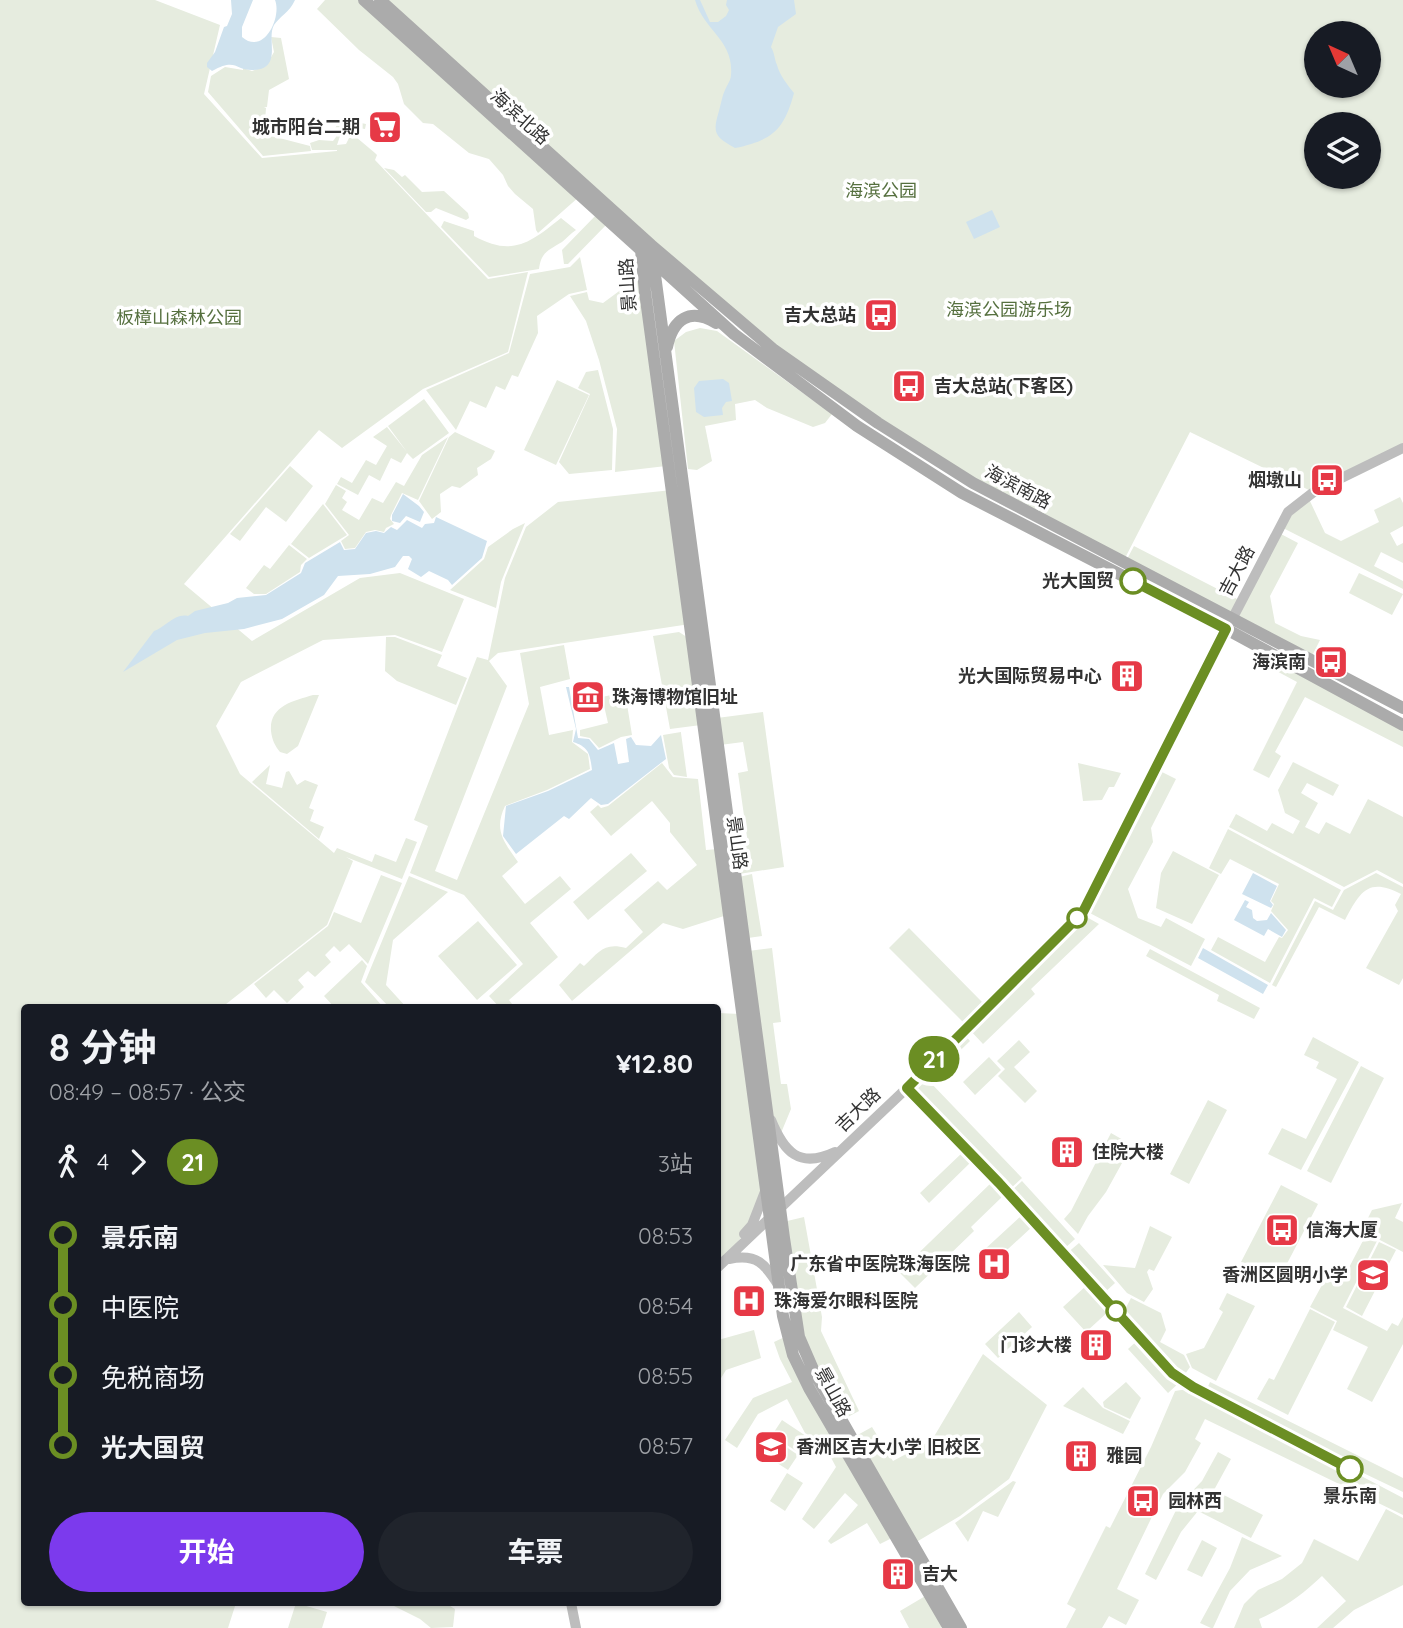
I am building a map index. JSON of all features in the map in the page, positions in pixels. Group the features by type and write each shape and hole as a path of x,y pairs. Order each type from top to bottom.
{"main road":[{"name":"海滨北路","path":"364,0 646,247"},
{"name":"海滨北路","path":"380,0 646,247"},
{"name":"景山路","path":"646,247 653,260 799,1337 815,1374 961,1628"},
{"name":"景山路","path":"646,247 645,292 779,1286 793,1355 948,1628"},
{"name":"海滨南路","path":"646,247 774,350 878,423 973,482 1403,724"},
{"name":"海滨南路","path":"653,260 734,334 857,426 962,493 1403,708"},
{"path":"666,354 671,331 677,322 694,315 706,317 734,334"},
{"name":"吉大路","path":"722,1263 907,1088 1083,912 1288,512 1315,491 1403,448"},
{"path":"768,1114 783,1145 803,1158 824,1157 846,1146"},
{"path":"722,1263 752,1225 766,1189"},
{"path":"722,1263 744,1255 755,1259 767,1268 779,1286"},
{"path":"572,1606 576,1628"}],"green space":[{"name":"板樟山森林公园","path":"0,0 155,0 220,25 204,94 262,158 337,151 312,150 310,143 319,140 333,141 336,137 335,128 342,119 366,124 365,129 352,127 342,130 337,145 346,144 349,138 356,137 375,153 375,160 488,279 528,272 508,352 423,389 342,448 319,430 184,584 252,641 360,578 400,573 464,599 442,652 395,635 323,640 241,682 216,726 240,774 334,853 337,848 372,862 375,854 396,862 406,838 417,842 402,879 346,857 353,861 327,925 226,1004 21,1004 21,1606 235,1606 228,1628 0,1628"},
{"path":"325,0 361,0 580,196 538,233 533,209 515,194 489,159 469,153 433,124 423,123 404,104 393,77 359,50 317,9"},
{"name":"海滨公园","path":"380,0 1403,0 1403,446 1313,492 1190,432 1123,562 973,482 774,350"},
{"path":"271,37 281,38 289,79 269,90 267,107 264,107 264,134 310,146 311,151 263,156 208,92 211,76 225,67 252,71 266,66 274,52"},
{"path":"384,168 394,170 402,177 405,175 422,192 444,191 468,213 469,218 466,220 436,208 426,212"},
{"path":"598,213 609,222 568,264 564,264 562,250"},
{"path":"561,218 576,230 546,252 539,269 489,277 441,227 444,221 474,231 474,236 487,242 510,246 530,240"},
{"path":"580,257 587,290 569,294 537,316 538,333 518,377 512,375 505,390 496,386 486,408 470,401 456,430 426,390 509,353 530,274 570,267"},
{"path":"641,275 666,466 615,472 617,429 586,321 570,296 587,292 589,300 603,303"},
{"path":"700,328 717,331 832,414 825,423 813,427 767,408 755,400 735,404 736,420 705,426 712,461 697,470 688,469 674,341 686,332"},
{"path":"598,370 613,429 612,470 569,474 559,462 590,394 578,388 586,372"},
{"path":"557,380 589,395 556,465 524,450"},
{"path":"424,399 449,433 413,459 407,453 401,463 391,458 380,481 369,475 358,495 337,484 341,477 352,483 366,460 376,465 387,446 373,437 387,427 407,452 388,426"},
{"path":"455,432 495,451 491,459 477,468 478,475 460,488 452,486 440,494 441,512 432,519 419,501 449,437"},
{"path":"448,437 418,500 402,493 391,515 390,519 394,524 384,532 366,532 355,548 345,549 341,541 349,535 325,504 336,485 346,491 342,498 347,502 342,510 359,520 372,498 383,503 396,482 404,486 422,455"},
{"path":"290,466 313,486 286,522 266,507 240,541 230,534"},
{"path":"672,490 690,624 498,653 489,661 507,686 435,871 457,880 529,704 520,653 564,645 570,679 540,687 549,735 573,730 572,742 588,754 590,769 505,806 500,830 518,862 502,876 525,904 560,876 571,889 530,923 558,957 509,1000 512,1004 496,1004 489,996 523,964 464,895 410,873 428,826 414,820 477,657 488,660 505,578 526,527 558,502"},
{"path":"1400,497 1403,503 1403,526 1390,533 1397,546 1403,543 1403,563 1381,552 1374,566 1403,581 1403,589 1283,528 1291,513 1309,499 1325,533 1341,541 1379,522 1374,510"},
{"path":"323,504 347,535 309,558 291,544"},
{"path":"525,523 501,582 496,608 450,590 484,559 488,547"},
{"path":"1279,533 1298,543 1270,596 1275,623 1301,636 1320,640 1311,658 1234,618"},
{"path":"289,545 307,559 301,565 300,572 266,594 254,594 246,588 264,565 270,569"},
{"path":"1134,546 1239,600 1231,614 1126,561"},
{"path":"1359,573 1403,594 1392,615 1349,593"},
{"path":"679,632 690,639 701,725 670,729 653,636"},
{"path":"386,637 395,637 442,655 437,666 467,678 456,705 397,681 385,671"},
{"path":"1260,649 1403,727 1403,747 1305,697 1275,752 1281,756 1269,778 1253,770 1297,682 1254,659"},
{"path":"625,692 632,735 621,737 599,748 590,738 580,736 580,730 608,723 602,697"},
{"path":"319,695 298,746 287,754 280,752 271,734 274,716 284,706"},
{"path":"763,712 784,867 739,874 734,847 748,844 738,773 748,771 743,742 720,745 717,718"},
{"path":"681,732 687,777 674,775 669,768 663,735"},
{"path":"1293,762 1339,785 1333,796 1307,783 1301,793 1318,803 1305,827 1319,834 1326,822 1350,834 1368,799 1403,817 1403,884 1377,870 1344,887 1229,827 1236,814 1267,831 1272,823 1293,834 1300,821 1285,813 1278,790"},
{"path":"662,763 673,777 698,779 706,850 718,849 727,915 683,929 663,923 572,1001 559,985 580,963 584,966 607,947 626,948 643,932 624,910 658,881 667,890 697,865 670,832 670,823 652,801 611,836 590,812 598,805 601,808 608,806"},
{"path":"1078,763 1121,773 1114,787 1109,787 1102,800 1083,801"},
{"path":"270,765 266,784 282,788 286,772 289,771 297,785 305,780 318,785 309,808 314,810 310,821 324,827 319,839 252,782"},
{"path":"1156,769 1176,779 1151,828 1153,842 1128,889 1138,918 1161,927 1166,918 1205,939 1191,966 1086,911"},
{"path":"1228,829 1341,890 1332,907 1314,898 1270,983 1211,950 1218,937 1265,962 1279,937 1282,938 1288,930 1271,911 1274,904 1271,901 1279,884 1230,859 1221,874 1209,868"},
{"path":"1173,851 1219,875 1192,924 1156,908 1161,873"},
{"path":"631,853 647,871 588,920 573,902"},
{"path":"1376,873 1403,887 1403,978 1399,985 1366,968 1398,911 1395,905 1401,894 1390,889 1373,887 1366,890 1355,902 1345,920 1319,907 1276,987 1272,985 1315,901 1333,910 1344,890"},
{"path":"752,874 762,936 748,938 739,877"},
{"path":"381,875 402,883 368,964 349,944 340,952 334,946 325,955 331,962 315,977 308,971 298,980 304,987 287,1003 274,990 266,998 254,984 328,926 334,912 361,923"},
{"path":"409,876 448,892 393,940 386,985 403,1004 386,1004 365,982"},
{"path":"1083,915 1099,924 1031,989 1035,994 983,1044 969,1029"},
{"path":"478,921 517,965 477,1000 438,956"},
{"path":"909,928 982,1002 963,1022 889,948"},
{"path":"772,948 781,1022 773,1023 781,1084 787,1084 791,1109 781,1133 770,1113 748,951"},
{"path":"1150,949 1260,1008 1254,1019 1217,1001 1219,995 1146,956"},
{"path":"362,960 367,966 361,982 380,1004 331,1004 324,996"},
{"path":"721,1013 740,1014 765,1186 751,1225 721,1263"},
{"path":"964,1034 970,1041 929,1081 1022,1178 1009,1190 911,1088"},
{"path":"1313,1037 1359,1062 1301,1170 1268,1154 1282,1128 1306,1139 1337,1079 1316,1068 1319,1062 1304,1055"},
{"path":"1019,1040 1030,1052 1014,1067 1037,1091 1025,1103 998,1076 1005,1069 997,1061"},
{"path":"989,1057 1001,1070 975,1095 963,1082"},
{"path":"1361,1066 1384,1078 1331,1183 1307,1171"},
{"path":"1208,1100 1227,1110 1189,1184 1170,1174"},
{"path":"1111,1133 1132,1145 1106,1192 1078,1234 1064,1219 1071,1211"},
{"path":"963,1152 972,1161 929,1203 920,1193"},
{"path":"1022,1181 1075,1239 1064,1249 1011,1191"},
{"path":"992,1182 1004,1195 971,1227 974,1231 915,1288 899,1272"},
{"path":"1281,1185 1318,1204 1278,1281 1241,1262"},
{"path":"1402,1203 1395,1218 1403,1222 1403,1252 1378,1239 1343,1308 1387,1331 1392,1323 1398,1326 1403,1317 1403,1344 1372,1402 1347,1389 1368,1347 1333,1330 1337,1321 1310,1307 1328,1274 1342,1281 1368,1231 1363,1228 1372,1210"},
{"path":"1022,1215 1033,1226 995,1261 984,1250"},
{"path":"804,1217 822,1317 821,1331 859,1411 844,1419 801,1336 783,1222"},
{"path":"1150,1226 1172,1237 1154,1271 1149,1269 1147,1272 1153,1289 1144,1302 1127,1293 1103,1265 1135,1268"},
{"path":"1379,1242 1396,1250 1362,1316 1346,1307"},
{"path":"1079,1243 1115,1283 1103,1294 1066,1254"},
{"path":"1087,1285 1110,1310 1086,1332 1063,1307"},
{"path":"1227,1293 1255,1306 1216,1381 1192,1368 1186,1354 1204,1348 1223,1312 1219,1309"},
{"path":"1131,1298 1161,1313 1166,1330 1160,1342 1184,1355 1190,1367 1183,1377 1172,1370 1122,1315"},
{"path":"1310,1309 1335,1322 1288,1415 1257,1399 1269,1378 1274,1380"},
{"path":"1019,1312 1032,1327 998,1358 985,1344"},
{"path":"754,1330 761,1358 726,1370 721,1378 721,1339"},
{"path":"787,1336 894,1537 880,1544 867,1523 831,1544 828,1541 858,1505 845,1493 814,1529 802,1519 836,1467 820,1437 815,1439 805,1433 787,1399 758,1414 737,1448 725,1440 753,1398 792,1382 774,1342"},
{"path":"1139,1339 1170,1375 1180,1382 1168,1393 1128,1349"},
{"path":"983,1354 1047,1405 1009,1479 960,1516 913,1544 854,1437 872,1427 893,1461 932,1440"},
{"path":"1126,1382 1141,1398 1130,1419 1104,1407 1103,1402"},
{"path":"1210,1382 1403,1478 1403,1492 1334,1459 1206,1391"},
{"path":"1083,1387 1103,1408 1130,1421 1123,1434 1063,1406"},
{"path":"1194,1388 1403,1498 1403,1515 1205,1419 1195,1439 1201,1443 1185,1472 1163,1494 1117,1589 1139,1600 1126,1625 1109,1616 1102,1628 1066,1628 1076,1609 1067,1604 1106,1526 1110,1528 1151,1447 1175,1391"},
{"path":"782,1420 809,1438 799,1453 772,1435"},
{"path":"770,1436 798,1455 788,1470 760,1452"},
{"path":"1218,1452 1231,1459 1214,1490 1263,1515 1251,1538 1198,1511 1181,1532 1156,1580 1145,1574 1178,1506 1202,1481"},
{"path":"787,1473 803,1483 785,1511 770,1501"},
{"path":"1013,1481 1016,1482 998,1517 983,1511 968,1542 955,1523"},
{"path":"1386,1509 1403,1518 1403,1585 1354,1610 1333,1628 1317,1628 1346,1601 1322,1576 1292,1600 1259,1619 1262,1628 1234,1628 1244,1604 1258,1590 1282,1579 1302,1563 1314,1539 1358,1561"},
{"path":"1242,1537 1282,1556 1250,1570 1230,1591 1211,1628 1200,1623 1230,1568"},
{"path":"1202,1540 1217,1548 1202,1577 1187,1570"},
{"path":"927,1595 945,1626 909,1628 900,1611"},
{"path":"295,1606 327,1612 322,1628 288,1628"},
{"path":"394,1606 450,1606 455,1609 453,1627 431,1628 420,1619"}],"water":[{"path":"231,0 253,0 242,27 242,37 250,42 257,42 264,38 273,24 276,16 275,0 295,0 274,25 271,59 263,68 248,70 226,65 212,71 207,67 232,14"},
{"path":"695,0 700,0 710,22 718,22 729,10 727,0 794,0 796,14 778,27 771,47 780,73 794,93 781,125 768,137 735,148 717,134 717,118 731,77 731,63 723,44 699,11"},
{"path":"992,210 1000,227 974,239 966,222"},
{"path":"723,379 729,383 732,401 726,402 722,408 723,415 704,417 696,412 694,388 699,381"},
{"path":"403,494 424,512 420,522 406,516 400,523 392,521 392,515"},
{"path":"436,517 487,541 482,558 452,585 448,580 429,571 421,577 408,569 412,559 403,556 395,567 370,574 338,576 324,595 282,619 244,629 205,633 177,640 123,672 154,631 174,619 237,598 266,595 301,573 305,563 340,542 344,550 355,549 366,533 384,533 391,527 397,530 407,520 422,528 425,524 434,523"},
{"path":"566,687 569,687 578,738 589,739 598,750 614,743 618,764 629,762 626,739 631,737 636,745 651,746 661,735 666,759 608,804 601,805 591,798 569,819 564,816 516,854 503,836 506,806 548,791 592,770 588,752 573,742 576,729"},
{"path":"1253,873 1277,886 1270,901 1273,905 1271,908 1242,894"},
{"path":"1245,900 1249,902 1246,907 1252,910 1253,918 1257,921 1267,920 1271,913 1286,930 1282,937 1268,929 1264,936 1234,920"},
{"path":"1203,948 1268,985 1263,994 1198,958"}],"bus line":[{"name":"21","path":"1133,581 1226,629 1083,912 907,1088 999,1183 1172,1373 1193,1387 1350,1469"}],"place":[{"name":"城市阳台二期","path":"385,127"},
{"name":"吉大总站","path":"881,315"},
{"name":"吉大总站(下客区)","path":"909,386"},
{"name":"烟墩山","path":"1327,480"},
{"name":"光大国贸","path":"1133,581"},
{"name":"海滨南","path":"1331,662"},
{"name":"光大国际贸易中心","path":"1127,676"},
{"name":"珠海博物馆旧址","path":"588,697"},
{"name":"住院大楼","path":"1067,1152"},
{"name":"信海大厦","path":"1282,1230"},
{"name":"广东省中医院珠海医院","path":"994,1264"},
{"name":"香洲区圆明小学","path":"1373,1275"},
{"name":"珠海爱尔眼科医院","path":"749,1301"},
{"name":"门诊大楼","path":"1096,1345"},
{"name":"香洲区吉大小学 旧校区","path":"771,1447"},
{"name":"雅园","path":"1081,1456"},
{"name":"景乐南","path":"1350,1469"},
{"name":"园林西","path":"1143,1501"},
{"name":"吉大","path":"898,1574"}],"park label":[{"name":"海滨公园游乐场","path":"1009,310"}]}
